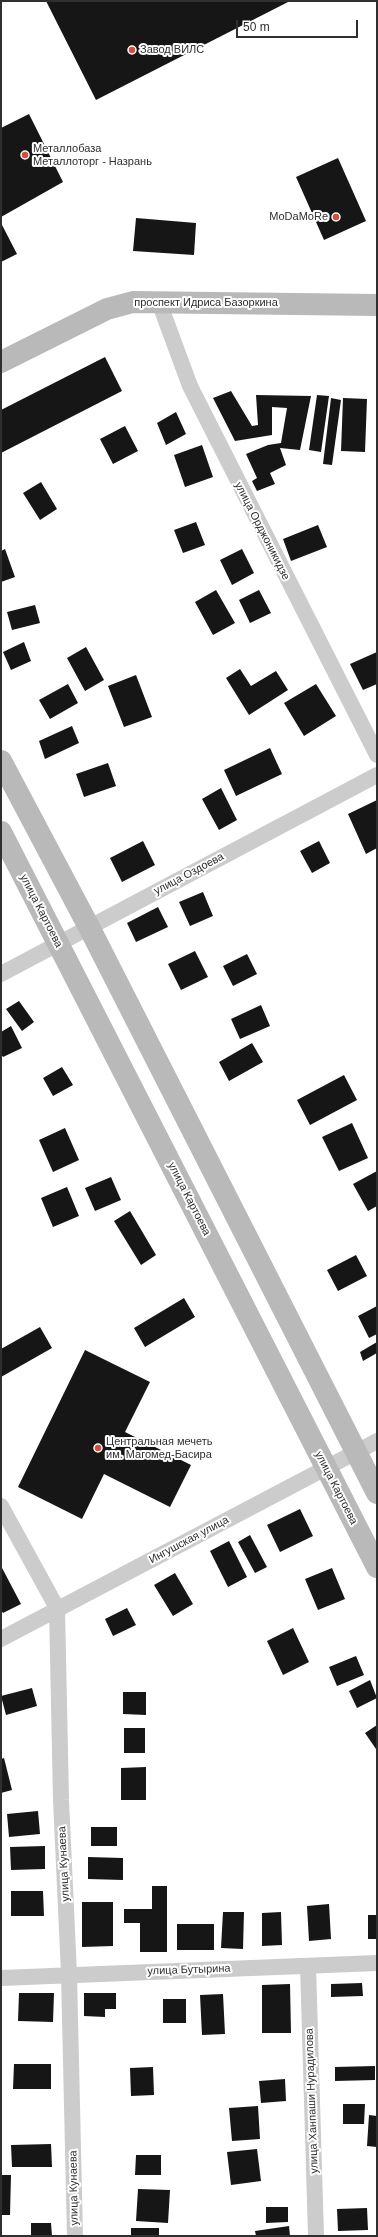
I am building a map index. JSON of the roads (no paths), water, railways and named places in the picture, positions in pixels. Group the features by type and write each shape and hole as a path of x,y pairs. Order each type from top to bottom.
{"main road":[{"name":"проспект Идриса Базоркина","path":"1,362 107,309 133,302 377,305"},
{"path":"1,761 89,927 377,1494"},
{"name":"улица Картоева","path":"1,832 377,1567"}],"street":[{"name":"улица Орджоникидзе","path":"159,302 190,386 377,755"},
{"name":"улица Оздоева","path":"1,974 377,775"},
{"name":"Ингушская улица","path":"1,1639 377,1441"},
{"name":"улица Кунаева","path":"1,1506 58,1608 61,1800 69,1974 75,2236"},
{"name":"улица Бутырина","path":"1,1978 69,1974 377,1963"},
{"name":"улица Ханпаши Нурадилова","path":"308,1966 316,2236"}],"place":[{"name":"Завод ВИЛС","path":"132,50"},
{"name":"Металлобаза Металлоторг - Назрань","path":"25,155"},
{"name":"MoDaMoRe","path":"336,217"},
{"name":"Центральная мечеть им. Магомед-Басира","path":"98,1448"}]}
